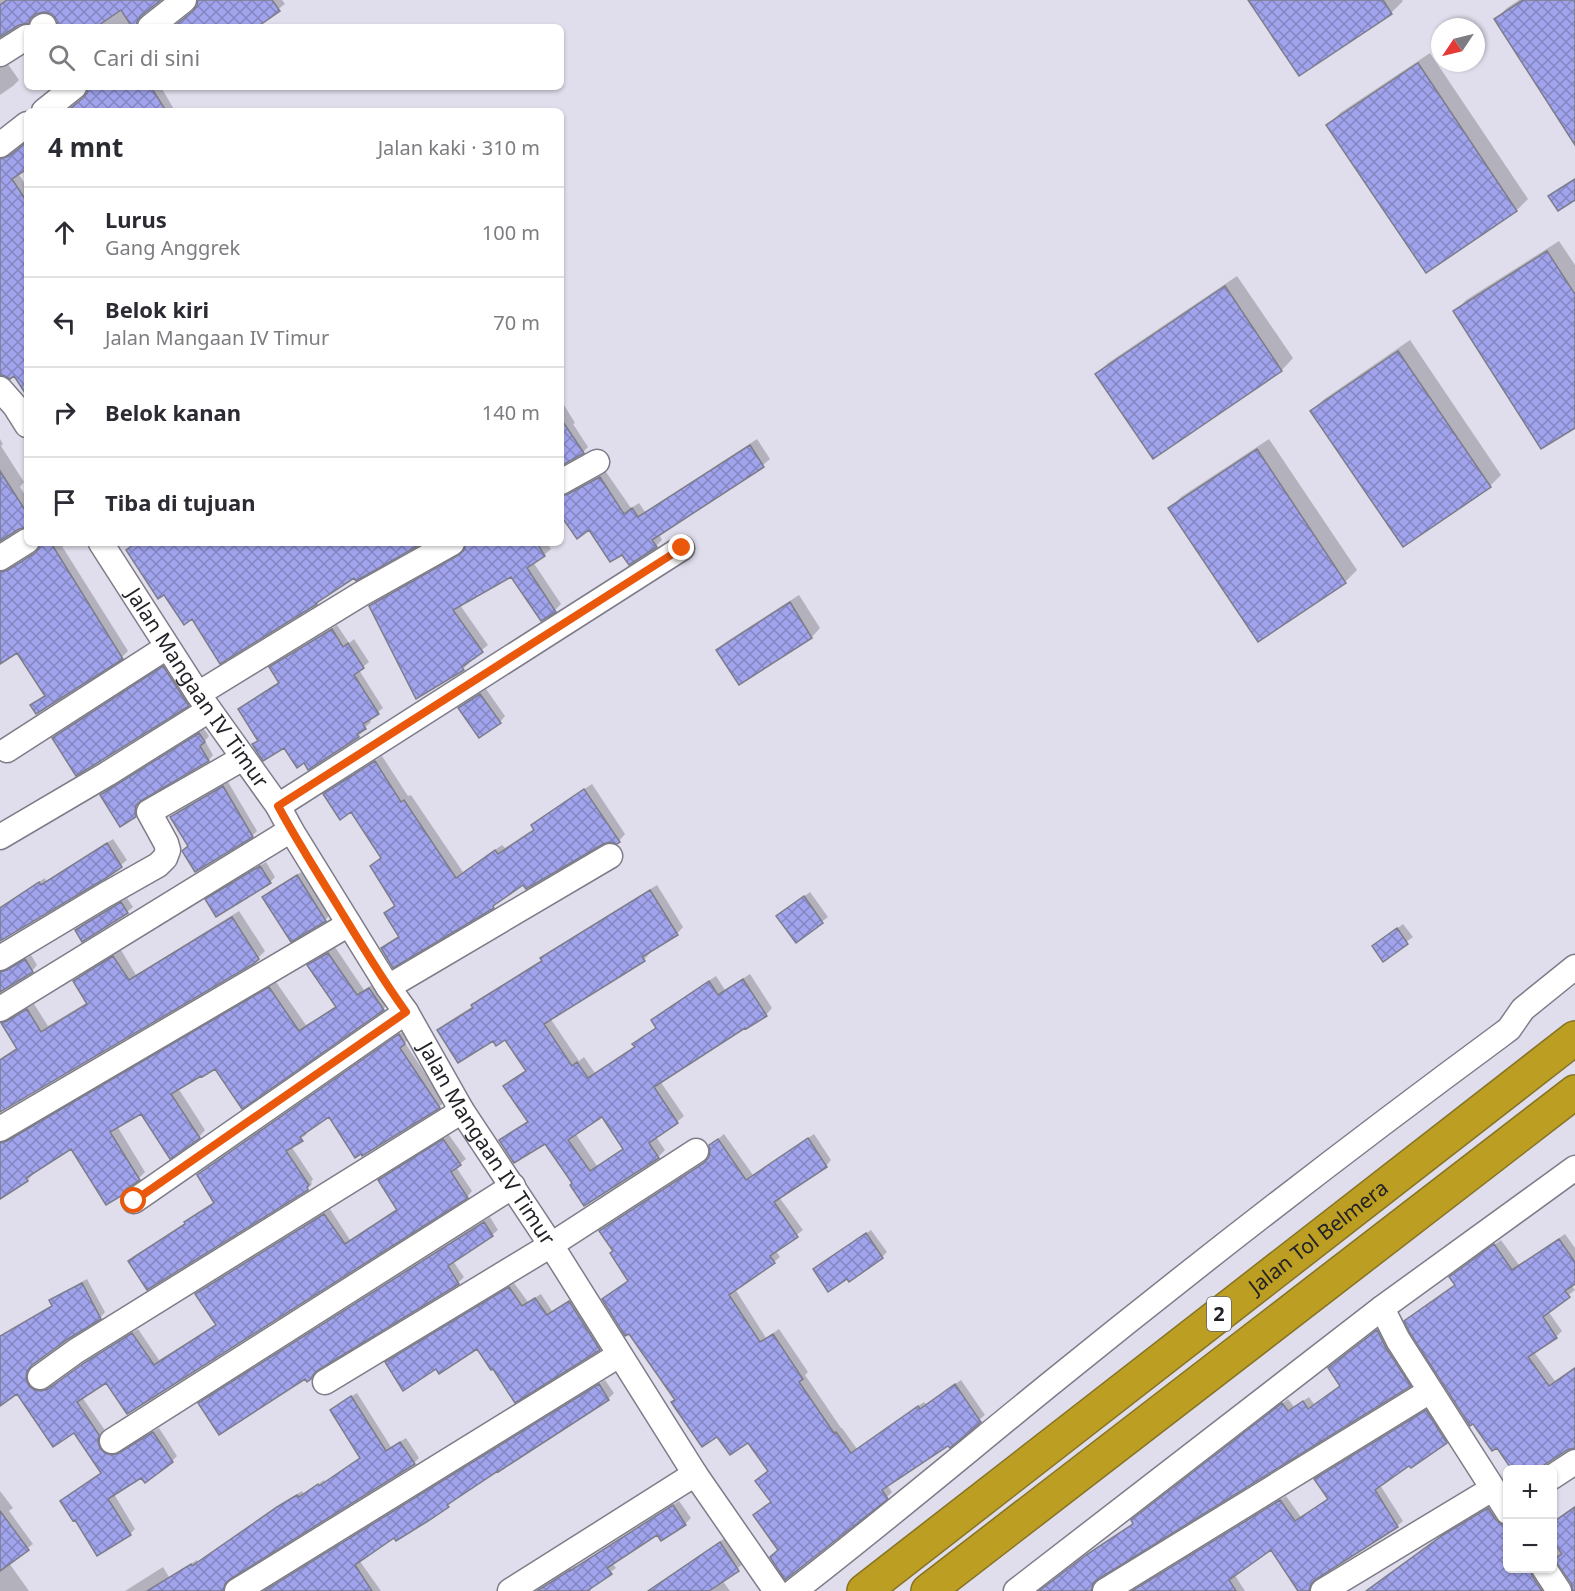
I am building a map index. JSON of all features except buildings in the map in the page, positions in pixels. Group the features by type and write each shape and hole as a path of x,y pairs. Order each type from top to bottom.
{"highway":[{"name":"Jalan Tol Belmera","path":"864,1591 1575,1038"},
{"name":"Jalan Tol Belmera","path":"928,1591 1575,1092"}],"street":[{"path":"154,24 184,0"},
{"path":"0,54 24,39"},
{"path":"48,108 70,90"},
{"path":"0,145 24,126"},
{"path":"564,480 597,462"},
{"path":"0,558 24,543"},
{"name":"Jalan Mangaan IV Timur","path":"103,546 203,702 278,806 291,831 406,1012 462,1111 551,1245 695,1474 776,1591"},
{"path":"0,837 107,774 203,702 361,594 447,546"},
{"path":"278,806 682,548"},
{"path":"7,750 167,647"},
{"path":"0,958 158,865 165,858 168,850 149,812 243,758"},
{"path":"0,1009 291,831"},
{"path":"388,987 610,856"},
{"path":"0,1129 349,924"},
{"path":"794,1591 1228,1243 1502,1035 1523,1010 1575,967"},
{"path":"134,1201 406,1012"},
{"path":"40,1377 76,1352 462,1111"},
{"path":"325,1382 551,1245 696,1151"},
{"path":"1016,1591 1382,1308 1575,1168"},
{"path":"112,1441 513,1186"},
{"path":"1323,1591 1503,1504 1398,1340 1382,1308"},
{"path":"239,1591 620,1355"},
{"path":"1105,1591 1430,1391"},
{"path":"1557,1474 1575,1462"},
{"path":"510,1591 695,1474"},
{"path":"1547,1573 1559,1591"}],"route":[{"path":"134,1201 406,1012 291,831 278,806 682,548"}]}
